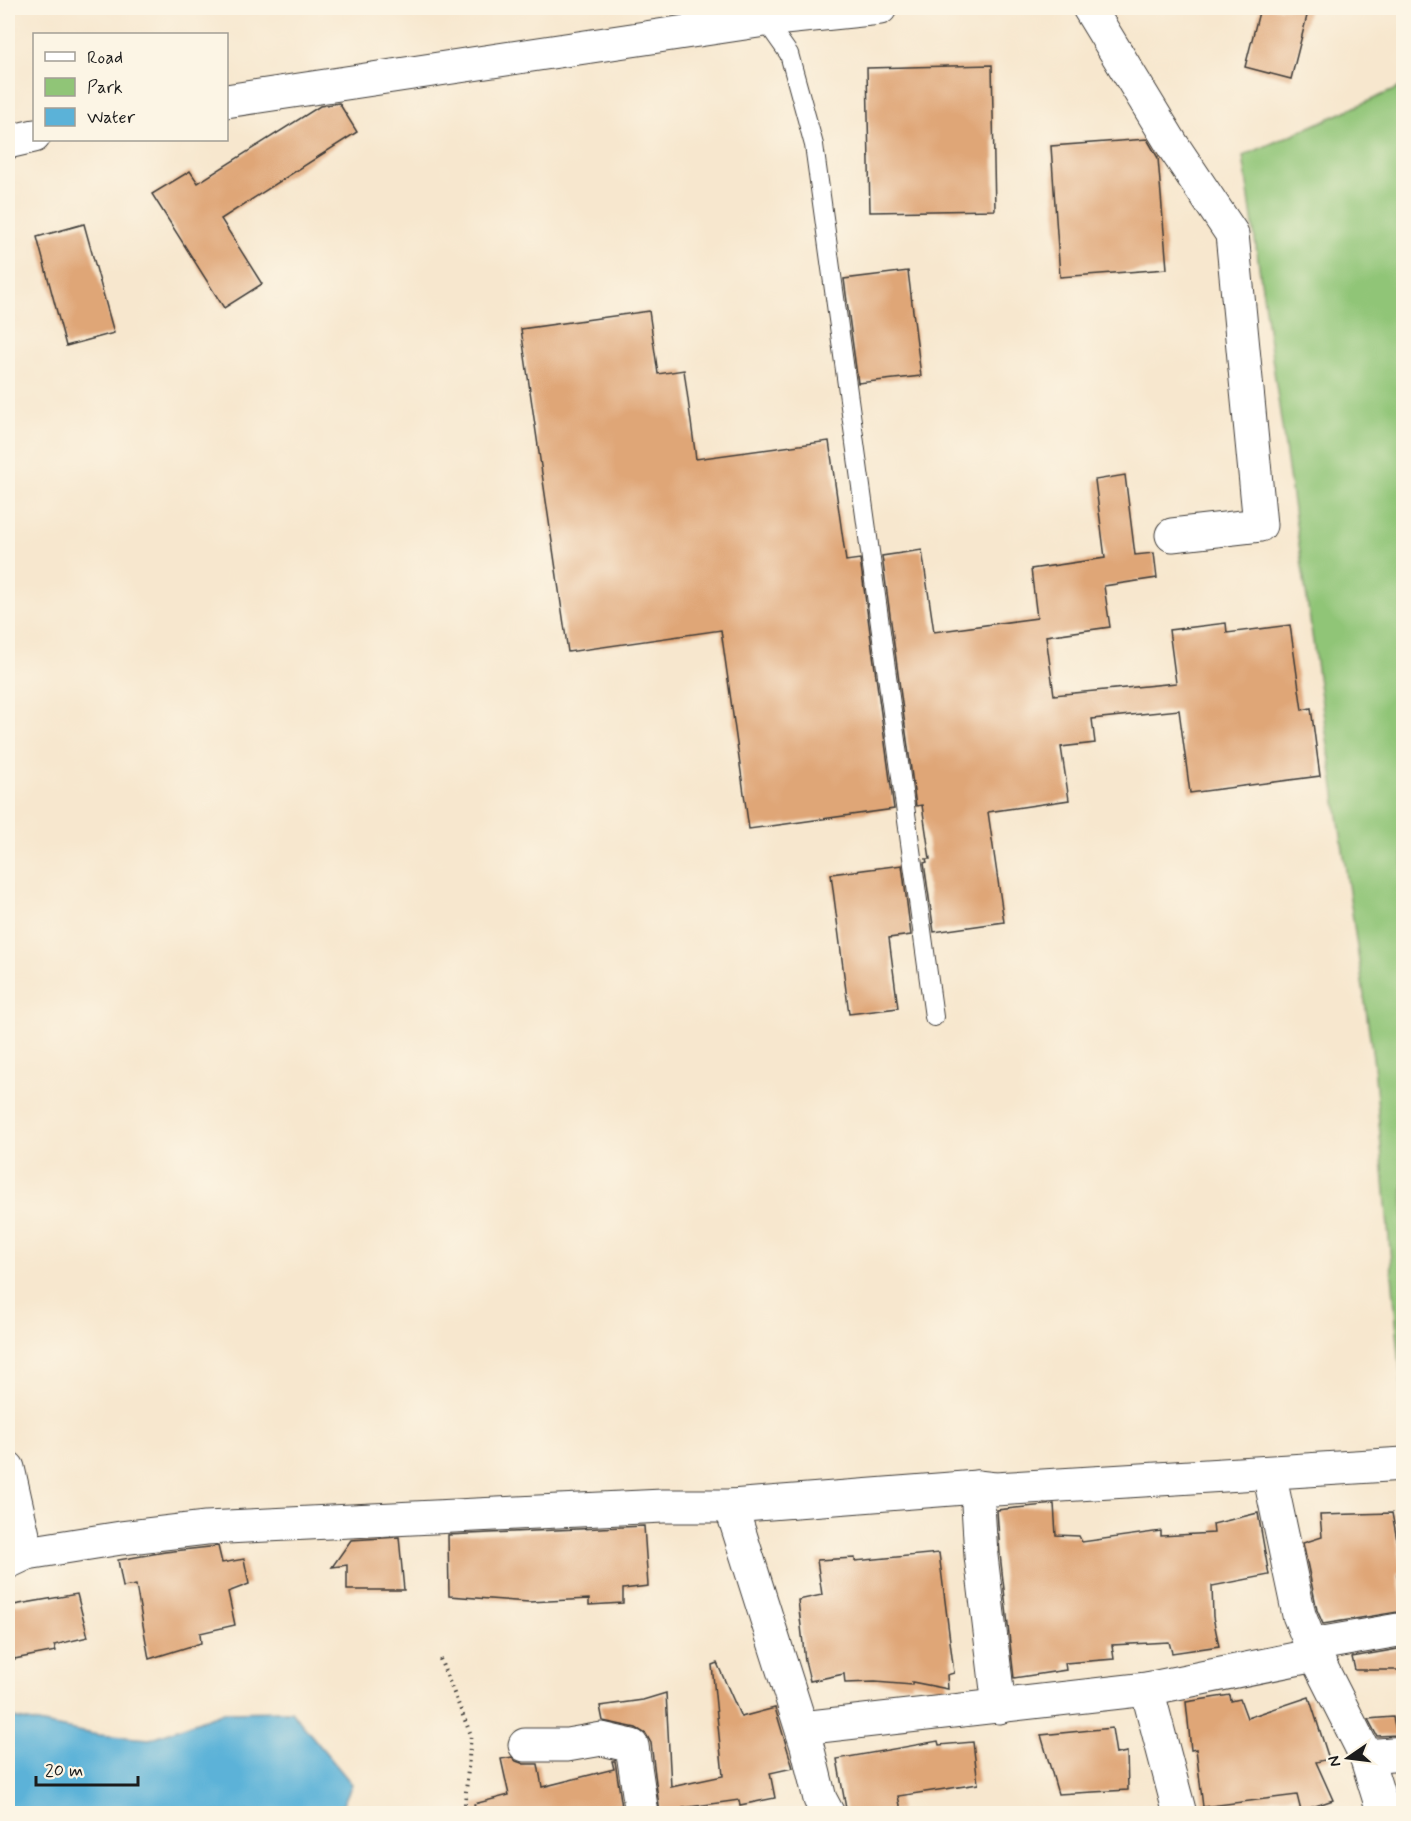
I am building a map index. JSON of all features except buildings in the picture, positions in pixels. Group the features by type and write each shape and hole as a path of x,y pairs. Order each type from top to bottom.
{"street":[{"path":"228,101 765,20 880,8"},
{"path":"1089,8 1173,146 1232,234 1260,525 1172,535"},
{"path":"8,142 33,136"},
{"path":"8,1468 17,1558 121,1538 206,1528 641,1506 730,1506 977,1487 995,1489 1404,1464"},
{"path":"1269,1473 1299,1615 1313,1650 1366,1756 1384,1814"},
{"path":"977,1487 982,1566 999,1707"},
{"path":"730,1506 802,1728 820,1799 828,1814"},
{"path":"802,1728 1147,1689 1404,1629"},
{"path":"1147,1689 1180,1814"},
{"path":"525,1745 567,1745 602,1739 632,1746 642,1814"},
{"path":"1366,1756 1404,1753"}],"lane":[{"path":"765,20 789,54 814,145 934,1017"}],"path":[{"path":"440,1659 471,1735 464,1814"}],"green space":[{"path":"1403,86 1403,1401 1374,1065 1243,156"}],"water":[{"path":"291,1711 352,1784 339,1813 8,1813 8,1717 98,1735 150,1739 224,1712"}]}
